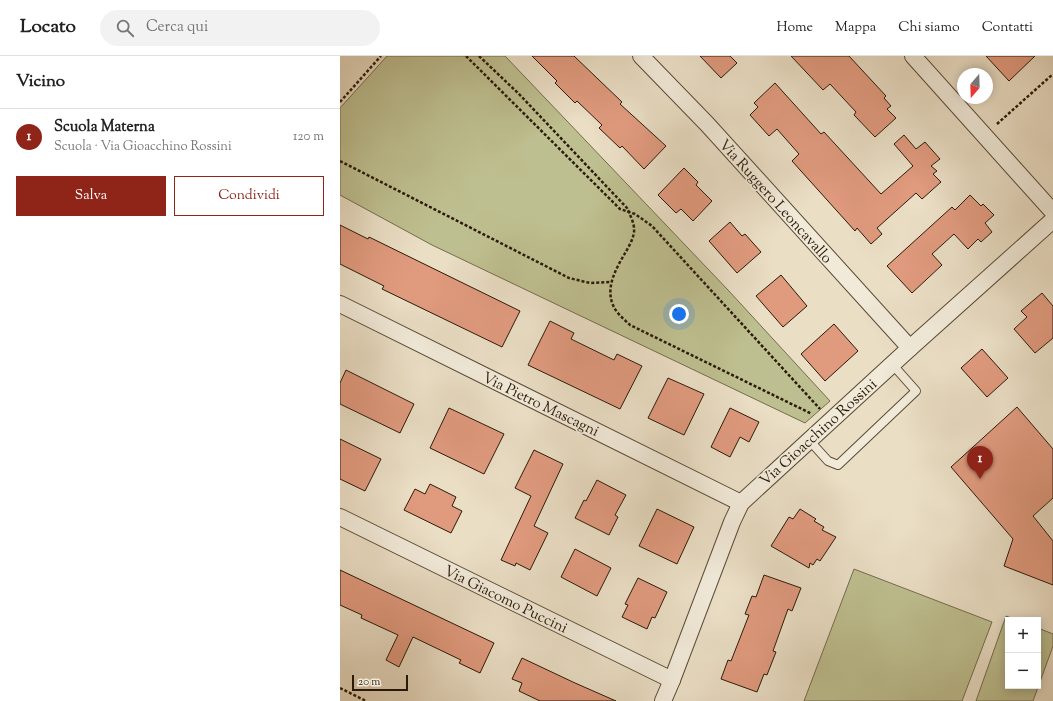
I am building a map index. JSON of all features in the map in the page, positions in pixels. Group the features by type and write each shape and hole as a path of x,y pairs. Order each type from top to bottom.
{"street":[{"name":"Via Ruggero Leoncavallo","path":"640,56 707,124 910,348"},
{"path":"913,56 1053,212"},
{"name":"Via Gioacchino Rossini","path":"663,701 732,522 741,503 892,364 1053,220"},
{"name":"Via Pietro Mascagni","path":"340,304 741,503"},
{"name":"Via Giacomo Puccini","path":"340,517 672,680"}],"lane":[{"path":"809,440 828,461 838,465 916,391 892,364"}],"path":[{"path":"340,102 381,56"},
{"path":"466,56 620,209 635,214 652,226 822,412"},
{"path":"479,56 519,94 627,208 632,218 634,232 630,245 614,271 611,282 610,296 616,311 630,325 805,410 816,417"},
{"path":"997,124 1053,74"},
{"path":"340,161 569,278 590,283 611,282"},
{"path":"340,688 366,701"}],"green space":[{"path":"387,56 505,56 728,290 830,401 805,423 432,245 340,195 340,108"},
{"path":"854,569 992,622 962,701 804,701"},
{"path":"1005,619 1005,689 1037,689 1033,701 976,701"},
{"path":"1041,629 1053,634 1053,646 1041,679"}],"building":[{"path":"532,56 574,56 622,102 620,104 666,146 644,169 622,146 620,148 599,128 602,125 577,101 575,103 555,83 557,81"},
{"path":"700,56 730,56 737,63 721,78"},
{"path":"791,56 849,56 886,96 884,98 891,106 887,109 896,118 875,137 854,115 856,112 830,84 823,90"},
{"path":"986,56 1035,56 1009,81"},
{"path":"775,83 821,134 824,132 881,194 913,166 894,144 904,135 916,149 925,142 940,159 931,166 937,171 933,174 941,182 922,199 916,193 877,228 882,234 871,244 857,228 855,231 792,161 799,154 777,129 769,136 750,115 758,107 754,103"},
{"path":"684,168 698,182 696,185 712,201 693,221 681,209 676,213 658,195"},
{"path":"970,195 981,206 983,204 994,215 985,223 992,232 981,242 978,239 968,249 954,234 932,254 942,265 912,293 887,266 952,207 955,210"},
{"path":"730,222 742,236 745,234 761,252 737,273 709,241"},
{"path":"340,225 368,239 369,237 520,311 502,347 382,289 384,286 340,264"},
{"path":"781,275 807,306 783,327 756,296"},
{"path":"1042,293 1053,306 1053,338 1035,353 1014,329 1027,317 1021,311"},
{"path":"550,321 574,333 571,339 614,360 617,354 642,366 620,409 528,365"},
{"path":"834,324 858,351 825,381 801,354"},
{"path":"982,349 1008,378 987,397 961,368"},
{"path":"346,370 414,404 400,433 340,404 340,383"},
{"path":"668,378 704,394 684,435 648,418"},
{"path":"1017,407 1053,449 1053,498 1033,516 1053,541 1053,585 1004,566 1013,539 951,467"},
{"path":"449,408 504,434 484,474 430,448"},
{"path":"730,408 759,422 749,442 740,437 730,457 711,447"},
{"path":"340,439 381,459 365,491 340,479"},
{"path":"534,450 563,464 534,526 548,533 530,570 516,563 515,566 501,560 531,496 515,488"},
{"path":"597,480 626,495 615,515 618,517 609,535 575,518 584,500 586,501"},
{"path":"430,484 456,497 452,506 462,511 451,533 404,510 415,489 425,494"},
{"path":"657,509 694,527 677,564 639,546"},
{"path":"800,509 816,519 814,521 824,527 822,530 836,537 820,561 817,559 813,565 810,563 809,568 771,546 789,517 793,519"},
{"path":"575,549 611,568 597,596 561,577"},
{"path":"340,570 494,643 480,673 459,663 461,660 413,637 399,667 386,660 398,635 361,618 362,615 340,605"},
{"path":"764,575 801,588 792,611 788,609 773,651 776,652 767,675 764,674 757,692 721,679 728,660 731,661 749,615 745,614 752,596 756,597"},
{"path":"638,578 667,592 655,618 652,617 647,629 622,617 628,605 625,604"},
{"path":"522,658 616,701 540,701 519,691 522,683 512,679"}],"place":[{"name":"Scuola Materna","path":"980,479"}]}
